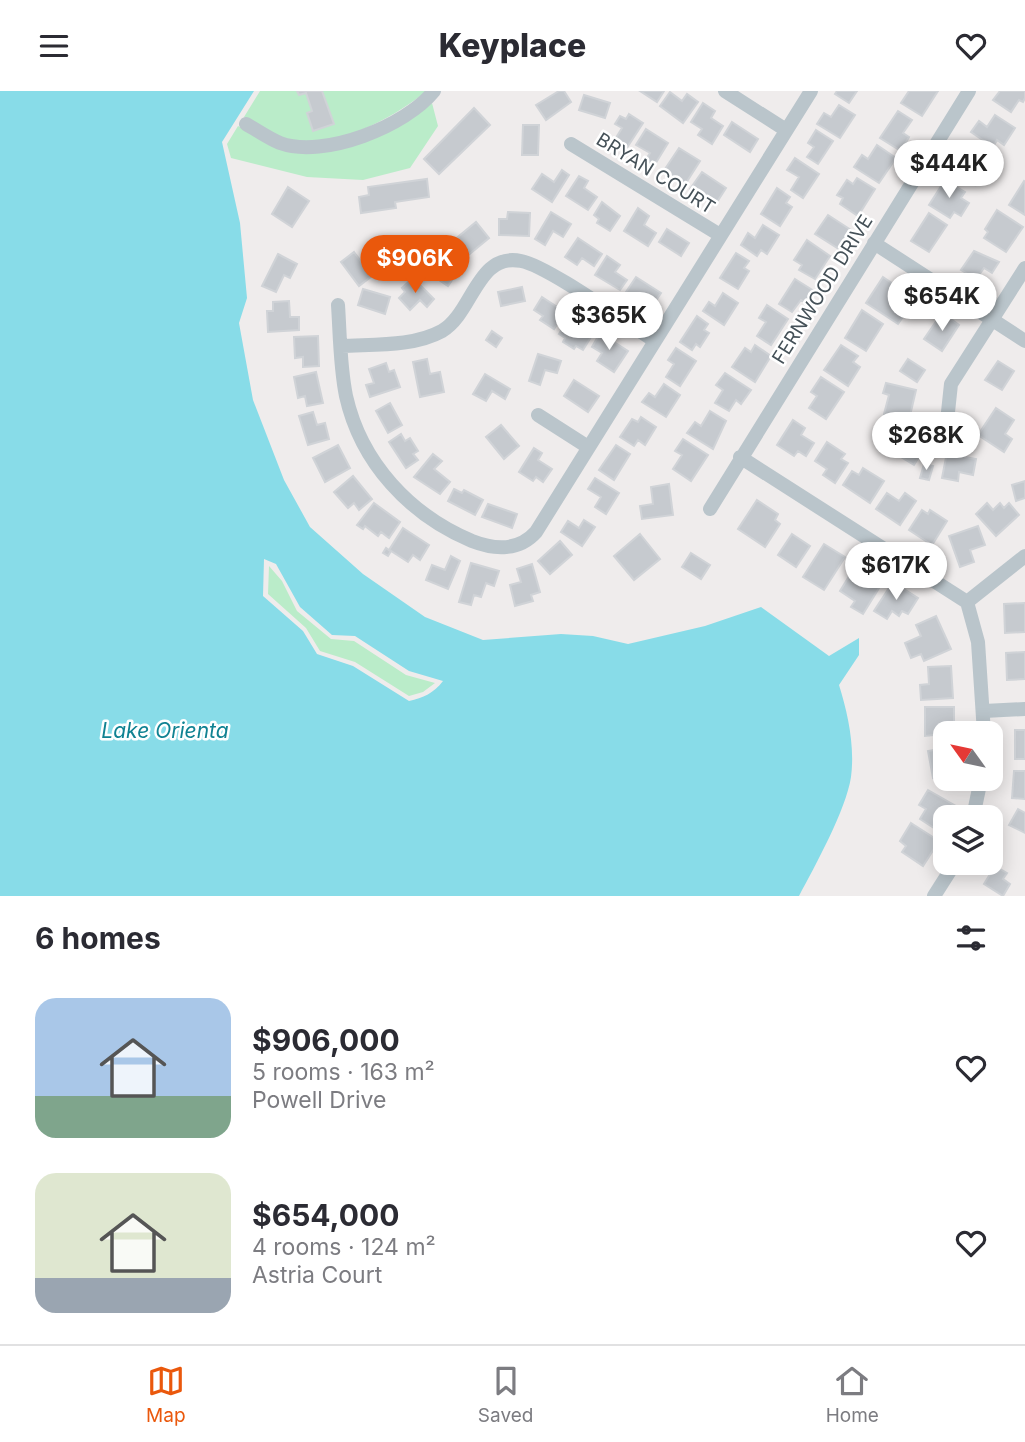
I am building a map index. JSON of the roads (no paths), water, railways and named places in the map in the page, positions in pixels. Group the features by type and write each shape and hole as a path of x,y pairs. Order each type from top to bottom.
{"street":[{"path":"246,124 281,143 307,145 346,142 401,119 434,91"},
{"path":"725,91 786,130"},
{"path":"338,305 346,397 377,470 401,495 439,526 475,542 505,548 516,547 536,532 811,91"},
{"name":"FERNWOOD DRIVE","path":"710,509 969,91"},
{"name":"BRYAN COURT","path":"571,144 720,235"},
{"path":"874,243 1025,341"},
{"path":"341,346 424,339 443,330 458,318 485,273 505,260 533,264 655,341"},
{"path":"948,412 951,384 1025,268"},
{"path":"538,415 588,447"},
{"path":"740,457 967,601 978,642 984,721"},
{"path":"967,601 1025,556"},
{"path":"984,711 1025,709"},
{"path":"935,896 948,875"}],"water":[{"name":"Lake Orienta","path":"0,91 254,91 222,142 240,223 247,298 239,323 253,400 284,480 310,527 363,574 425,617 483,640 561,634 593,636 628,644 705,626 761,607 829,656 859,638 859,655 839,685 851,742 852,765 848,790 829,838 799,896 0,896","holes":["264,559 276,564 300,607 332,635 355,636 409,671 443,681 428,694 409,701 353,666 317,654 303,631 263,596"]}]}
